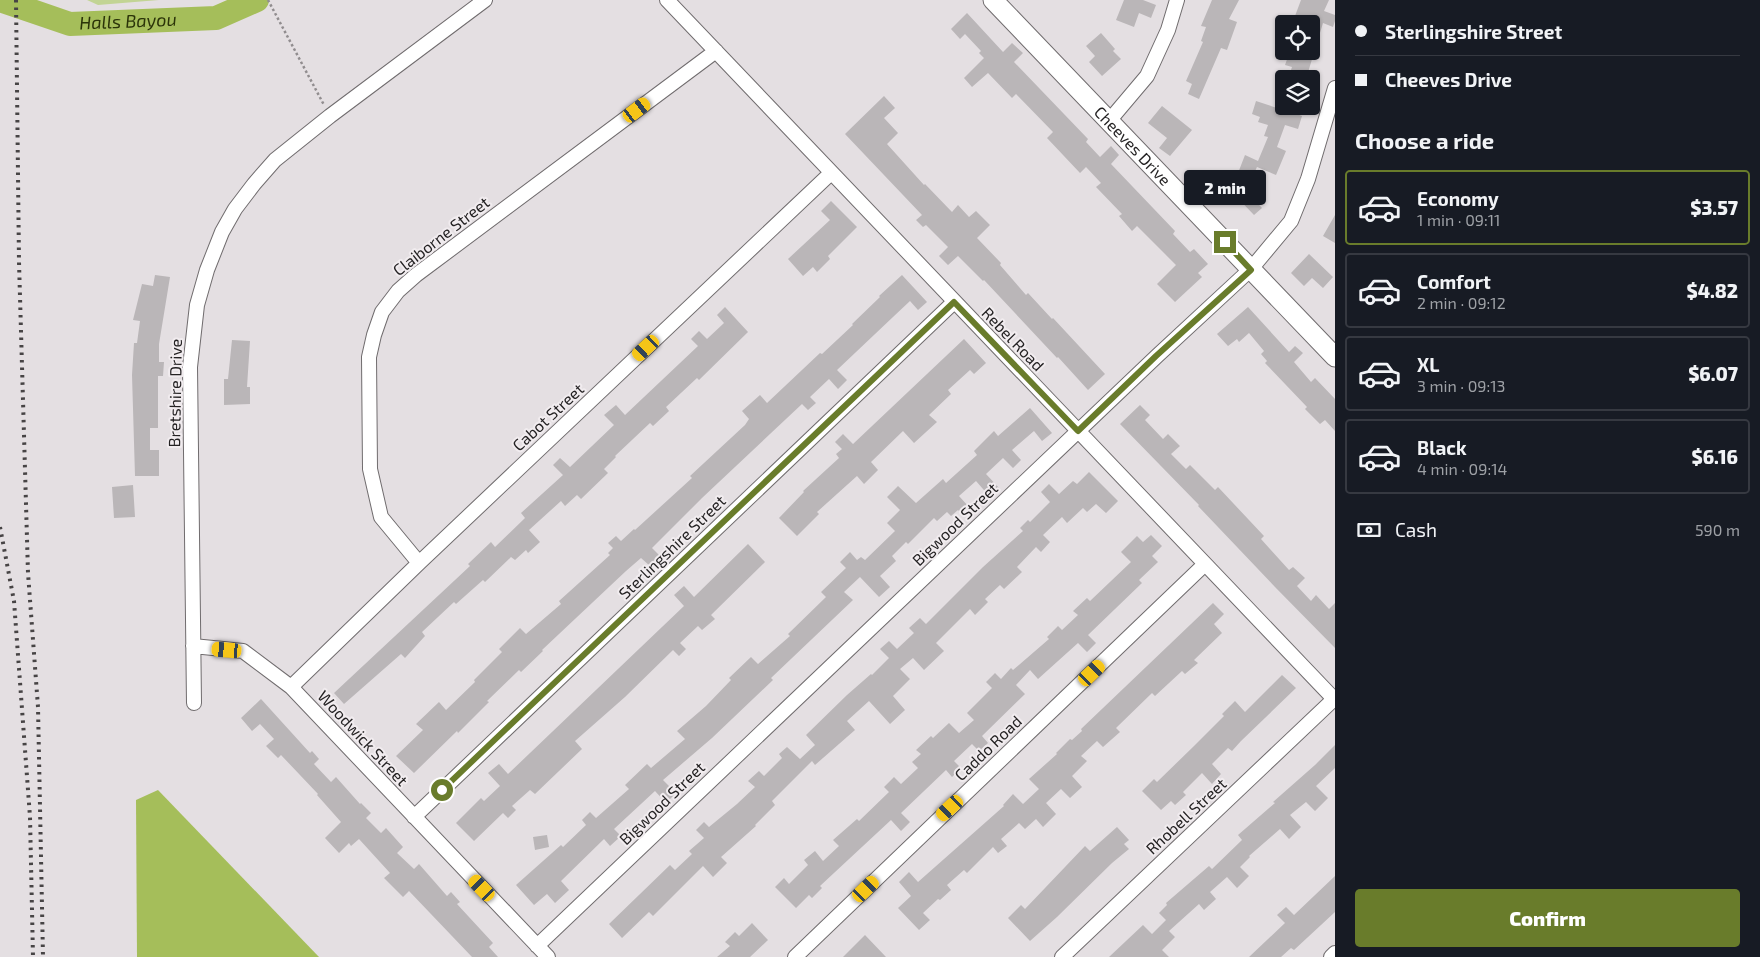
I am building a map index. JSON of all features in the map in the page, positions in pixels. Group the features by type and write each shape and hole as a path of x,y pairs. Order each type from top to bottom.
{"street":[{"name":"Bretshire Drive","path":"194,703 190,367 197,304 207,270 222,232 235,209 275,160 330,116 485,0"},
{"name":"Rebel Road","path":"667,0 1334,700"},
{"name":"Cheeves Drive","path":"993,0 1335,357"},
{"path":"1109,121 1147,76 1168,30 1177,0"},
{"name":"Claiborne Street","path":"419,563 381,517 370,469 369,357 382,312 398,291 416,275 716,51"},
{"name":"Bigwood Street","path":"538,946 1156,356 1251,270 1291,221 1308,179 1335,88"},
{"name":"Cabot Street","path":"291,687 419,563 831,174"},
{"name":"Sterlingshire Street","path":"414,817 954,302"},
{"name":"Caddo Road","path":"795,957 1205,564"},
{"name":"Woodwick Street","path":"193,646 243,651 291,687 548,957"},
{"name":"Rhobell Street","path":"1062,957 1334,700"},
{"path":"1331,957 1335,953"}],"path":[{"path":"268,0 330,116"}],"shaded area":[{"path":"87,0 159,0 98,5"},
{"path":"158,790 319,957 137,957 136,800"}],"building":[{"path":"1124,0 1143,0 1156,5 1151,18 1139,13 1134,27 1116,20"},
{"path":"1212,0 1239,0 1229,19 1237,22 1227,50 1221,48 1199,99 1188,94 1192,84 1186,81 1203,42 1201,41 1206,27 1201,26"},
{"path":"1301,0 1329,0 1324,11 1335,15 1335,21 1333,27 1323,23 1320,33 1320,15 1295,15"},
{"path":"967,13 1003,52 1012,43 1023,53 1014,62 1088,139 1086,142 1100,157 1111,146 1119,155 1111,164 1175,231 1173,234 1190,252 1194,249 1208,264 1198,273 1202,277 1175,302 1157,284 1176,265 1137,226 1132,231 1119,216 1122,214 1096,187 1101,183 1086,167 1080,173 1047,138 1053,132 1016,94 1012,98 988,73 972,87 964,78 984,58 979,53 981,51 965,34 960,39 951,29"},
{"path":"1101,33 1121,59 1102,76 1089,62 1095,56 1086,46"},
{"path":"1287,60 1312,60 1309,70 1291,70 1292,67 1285,65"},
{"path":"884,96 895,108 884,118 898,133 887,144 924,185 952,212 958,205 969,217 976,211 990,225 977,238 1001,263 1000,265 1026,295 1028,293 1053,318 1105,374 1088,390 984,280 958,256 948,265 939,256 948,247 926,225 923,227 916,220 922,215 845,134"},
{"path":"1256,101 1275,107 1275,115 1302,116 1298,129 1285,125 1277,147 1286,151 1276,175 1257,167 1246,191 1262,208 1254,215 1229,189 1244,175 1238,173 1245,155 1258,161 1268,137 1264,136 1268,125 1258,122 1260,117 1252,114"},
{"path":"1162,106 1192,130 1170,156 1159,148 1167,138 1148,123"},
{"path":"831,201 857,227 828,256 830,259 817,272 813,267 803,276 788,259 830,220 821,211"},
{"path":"1335,215 1335,243 1323,236"},
{"path":"1309,254 1333,277 1323,288 1312,278 1304,286 1291,273"},
{"path":"155,275 170,277 159,344 159,362 164,362 163,376 158,376 158,428 150,428 150,450 159,450 159,476 135,476 132,375 134,343 137,343 140,321 133,320 142,284 153,286"},
{"path":"902,275 927,302 918,310 910,301 837,370 847,380 838,389 829,379 810,397 816,403 808,410 802,404 652,548 660,556 650,566 641,558 626,571 521,672 519,670 458,733 457,731 414,773 396,756 423,730 416,724 439,702 446,710 475,682 474,680 502,652 499,649 520,628 526,634 561,604 559,601 610,555 608,553 613,548 608,543 616,536 621,541 692,478 690,476 745,425 749,419 742,411 760,395 767,403 853,325 879,296"},
{"path":"725,307 748,332 699,380 697,378 666,407 669,411 653,426 650,423 615,456 604,469 608,473 581,499 577,495 565,506 561,501 529,530 540,542 528,553 526,550 515,560 511,557 485,582 483,580 456,604 454,602 422,632 425,636 405,658 401,654 344,704 334,693 470,566 468,564 491,542 495,547 525,518 521,513 563,475 553,465 560,458 570,467 614,425 604,415 616,405 625,415 698,346 691,339 699,331 707,339 724,323 717,315"},
{"path":"1248,307 1289,352 1295,346 1303,353 1294,362 1311,382 1315,378 1335,399 1335,431 1325,420 1320,424 1305,409 1307,407 1265,363 1267,361 1261,354 1264,351 1249,333 1239,342 1237,339 1228,346 1217,334"},
{"path":"964,339 986,363 974,374 970,370 948,390 951,394 929,415 937,422 914,443 903,431 871,462 878,470 864,484 857,476 817,512 819,514 797,536 779,518 803,491 839,458 836,454 842,449 835,442 843,434 853,444"},
{"path":"232,340 250,341 247,387 250,387 250,404 224,405 224,379 228,379"},
{"path":"1140,405 1150,415 1145,420 1163,439 1168,434 1180,446 1171,454 1186,469 1190,465 1215,490 1218,487 1264,536 1261,539 1289,570 1293,567 1305,578 1297,586 1311,601 1316,595 1329,609 1335,603 1335,648 1120,424"},
{"path":"1030,408 1052,433 1042,441 1034,431 1012,450 1021,460 1013,468 1003,458 986,474 1000,489 990,497 976,481 959,496 969,507 962,514 958,510 951,516 947,512 937,521 934,518 908,544 906,542 892,556 896,561 880,576 890,587 879,597 860,577 844,592 853,600 771,678 773,680 712,738 663,780 676,793 666,803 655,791 614,829 621,836 610,846 604,839 561,881 569,890 555,903 547,894 534,905 516,885 561,845 563,847 586,825 582,820 590,812 596,818 629,789 625,785 647,764 651,768 685,739 677,731 706,706 731,680 729,678 751,657 758,664 790,636 788,634 826,597 821,592 846,568 840,562 850,552 857,560 861,557 865,560 895,531 887,523 900,510 887,497 898,486 916,503 943,479 946,483 977,455 974,451 994,431 998,436"},
{"path":"1089,472 1118,501 1106,513 1096,504 1087,512 1083,508 1067,523 1062,517 1043,535 1050,542 1041,552 1036,547 1017,567 1022,572 1004,589 1000,585 985,599 988,602 975,615 970,609 936,643 944,651 924,670 913,658 900,669 910,679 893,696 905,710 890,724 869,701 847,721 855,730 815,765 812,761 772,801 775,805 756,826 721,857 727,863 713,877 703,866 653,916 649,912 622,938 609,924 670,865 675,870 692,854 689,851 704,838 696,830 704,822 709,827 737,804 755,787 748,781 759,771 764,776 782,758 779,754 787,747 800,759 815,745 806,735 889,658 880,649 889,641 897,649 914,633 909,628 920,618 926,624 983,567 1023,531 1020,528 1028,520 1030,522 1050,502 1041,492 1049,484 1059,494 1073,481 1077,484"},
{"path":"133,485 135,517 114,518 112,487"},
{"path":"1151,535 1162,546 1152,556 1158,562 1139,580 1142,583 1088,635 1096,643 1087,652 1078,643 1038,679 1030,670 1016,685 1025,694 982,736 988,743 979,751 972,744 954,761 961,768 952,777 946,770 901,813 910,822 901,831 891,820 820,886 822,888 812,898 809,895 796,908 775,887 784,878 789,884 808,865 804,860 815,851 823,861 839,846 833,840 857,819 859,821 889,792 884,787 894,777 901,784 918,768 912,762 921,754 916,750 931,736 933,738 949,723 959,733 974,720 967,713 992,688 986,682 995,673 1001,679 1011,668 1013,670 1049,639 1047,637 1058,626 1062,630 1078,615 1073,611 1087,598 1090,601 1131,562 1121,552 1137,536 1143,542"},
{"path":"748,544 765,562 711,615 715,619 702,630 698,626 680,643 686,649 679,656 673,650 625,697 575,741 582,749 535,794 530,790 512,806 516,810 508,818 503,813 474,841 456,823 481,798 484,801 500,786 488,773 499,764 508,774 684,606 674,595 684,586 694,597"},
{"path":"1213,603 1224,614 1214,624 1222,633 1194,660 1198,663 1185,674 1182,671 1155,696 1152,693 1116,728 1120,732 1103,747 1097,741 1081,756 1087,761 1072,776 1082,787 1070,798 1061,789 1046,803 1056,814 1043,827 1036,819 1025,829 1019,823 1001,839 1007,846 998,853 993,847 967,873 964,870 947,885 951,890 923,913 930,920 919,930 898,908 911,896 899,882 909,872 918,882 1004,806 1013,794 1023,804 1039,789 1029,779 1057,754 1070,739 1072,740 1082,731 1081,729"},
{"path":"1282,675 1296,688 1232,751 1228,748 1212,764 1221,774 1212,784 1202,773 1183,792 1186,795 1175,805 1171,801 1161,810 1142,791 1154,779 1157,782 1224,716 1222,714 1235,701 1245,712"},
{"path":"261,699 310,753 312,751 319,759 314,764 331,782 336,777 360,804 371,813 366,818 381,833 386,828 403,847 397,853 414,869 419,864 447,896 451,892 460,902 457,904 493,943 489,947 498,957 472,957 409,891 403,897 384,878 390,873 359,839 351,846 349,843 339,853 325,838 341,822 318,794 281,755 278,758 266,746 274,739 260,724 252,731 241,718"},
{"path":"1335,745 1335,768 1316,786 1328,798 1315,811 1306,802 1290,815 1301,827 1289,839 1280,829 1249,856 1240,867 1249,876 1237,888 1227,877 1210,892 1216,899 1204,910 1199,904 1169,931 1175,937 1162,950 1169,957 1109,957 1143,925 1152,934 1166,920 1159,913 1167,905 1166,903 1209,866 1212,869 1242,840 1238,835 1275,803 1273,802"},
{"path":"1117,827 1129,840 1124,844 1129,849 1030,941 1008,918 1021,905 1025,909 1085,846 1090,851"},
{"path":"547,835 549,847 535,850 533,837"},
{"path":"1335,876 1335,912 1294,950 1291,948 1281,957 1249,957 1285,923 1277,915 1286,907 1294,915"},
{"path":"752,923 768,940 750,957 717,957 730,946 725,942 735,932 739,936"},
{"path":"865,935 886,957 843,957"}],"waterway":[{"name":"Halls Bayou","path":"0,0 70,24 216,18 257,0"}],"railway":[{"path":"16,0 19,262 28,573 38,707 43,957"},
{"path":"0,527 14,601 30,817 33,957"}],"route":[{"path":"442,790 954,302 1078,431 1156,356 1251,270 1225,242"}]}
